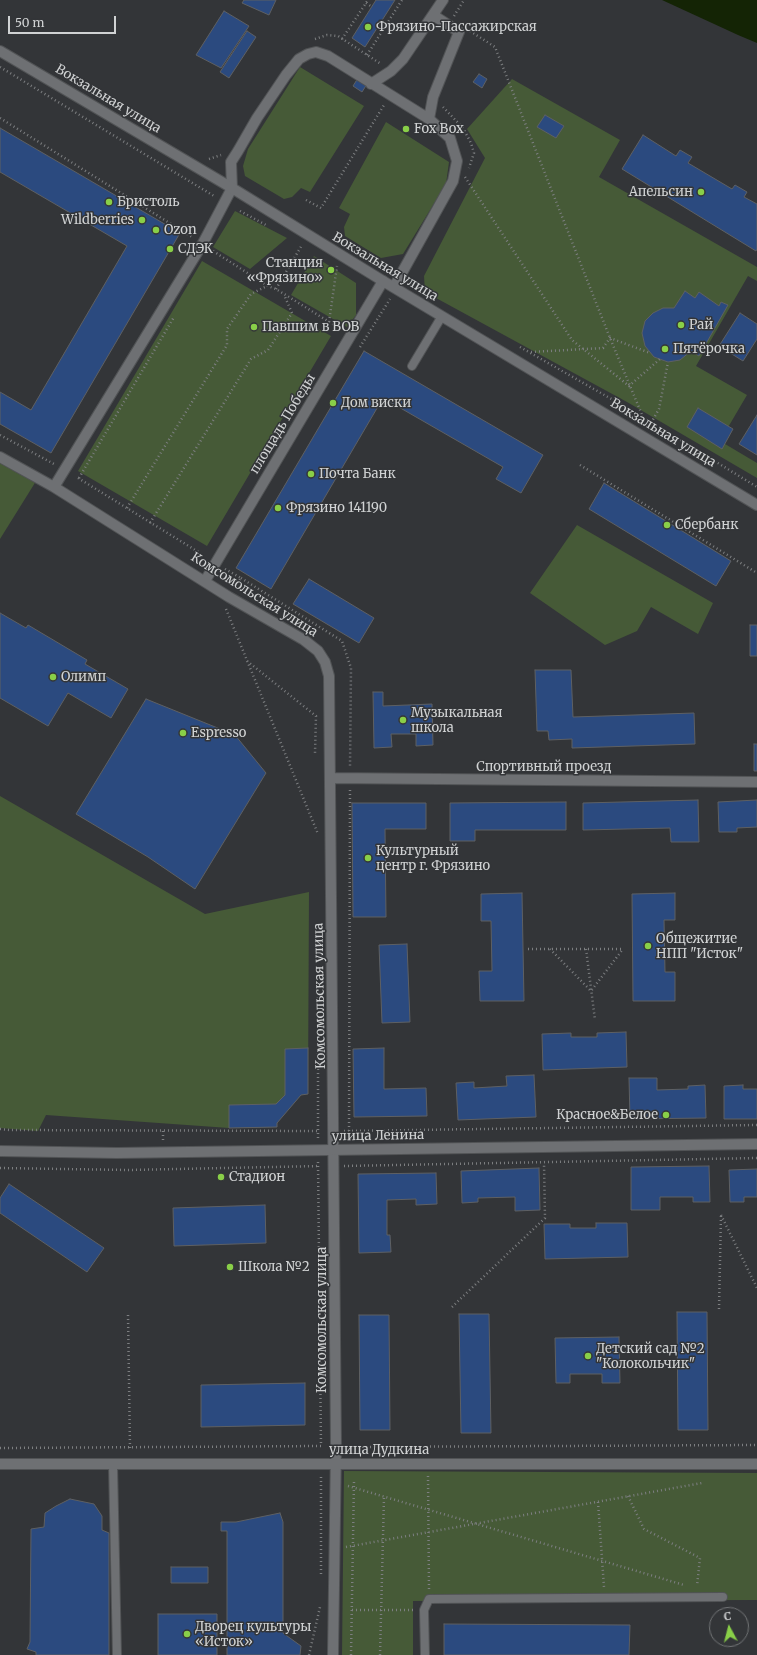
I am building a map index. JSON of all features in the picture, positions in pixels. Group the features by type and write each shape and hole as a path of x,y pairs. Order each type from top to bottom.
{"street":[{"path":"371,84 392,71 404,59 443,0"},
{"path":"429,119 433,97 460,32 433,15"},
{"name":"Вокзальная улица","path":"0,51 232,188 383,281 757,505"},
{"path":"54,487 203,243 232,188 231,162 257,118 286,75 299,59 316,52 323,54 429,119 450,138 457,161 453,181 394,287"},
{"name":"площадь Победы","path":"205,581 383,281"},
{"name":"Комсомольская улица","path":"0,457 54,487 229,597 304,640 318,650 325,662 329,676 336,1464 333,1655"},
{"name":"Спортивный проезд","path":"331,778 757,782"},
{"name":"улица Ленина","path":"0,1151 117,1152 334,1150 757,1144"},
{"name":"улица Дудкина","path":"0,1464 757,1464"}],"lane":[{"path":"412,366 442,316"},
{"path":"113,1464 117,1655"},
{"path":"425,1655 424,1610 429,1599 723,1597"}],"path":[{"path":"367,55 402,0"},
{"path":"452,20 464,0"},
{"path":"342,39 367,2 372,7"},
{"path":"385,16 390,18"},
{"path":"495,47 643,418"},
{"path":"0,67 214,196"},
{"path":"433,97 463,128 471,143 474,153 461,184"},
{"path":"306,200 321,208 376,116"},
{"path":"0,118 192,237"},
{"path":"465,177 572,340 629,386"},
{"path":"276,289 303,244"},
{"path":"209,257 213,250 268,286 276,289 338,328"},
{"path":"329,322 337,265"},
{"path":"127,508 227,345 228,329 251,294 268,286"},
{"path":"150,523 251,359 268,350 292,313 284,295"},
{"path":"363,342 390,299 396,302"},
{"path":"79,478 178,310"},
{"path":"530,353 603,348 610,338"},
{"path":"610,338 650,353"},
{"path":"516,345 643,418 757,487"},
{"path":"629,386 660,359"},
{"path":"651,423 660,409 668,362"},
{"path":"0,435 79,478 200,553"},
{"path":"580,464 757,573"},
{"path":"224,568 241,578 224,605 318,835"},
{"path":"247,660 316,716 315,753"},
{"path":"528,949 623,949 591,991"},
{"path":"550,949 591,991"},
{"path":"586,949 595,1020"},
{"path":"0,1448 321,1446 318,991"},
{"path":"0,1129 318,1132 757,1125"},
{"path":"0,1168 135,1170 757,1158"},
{"path":"452,1307 545,1218 544,1163"},
{"path":"719,1309 720,1215 757,1288"},
{"path":"128,1315 130,1448"},
{"path":"350,1447 757,1445"},
{"path":"428,1464 429,1599"},
{"path":"321,1469 321,1576"},
{"path":"351,1655 354,1481"},
{"path":"343,1547 702,1483"},
{"path":"344,1485 689,1587"},
{"path":"628,1496 644,1529 700,1558 696,1589"},
{"path":"380,1655 384,1497"},
{"path":"598,1502 604,1598"},
{"path":"309,1655 320,1606"},
{"path":"352,1610 424,1610"}],"shaded area":[{"path":"662,0 757,0 757,43 738,35"},
{"path":"300,67 364,106 310,192 301,188 292,197 284,199 245,176 243,166 248,149"},
{"path":"512,79 620,140 599,177 757,267 757,281 748,276 696,366 747,395 720,441 757,463 757,478 627,402 425,292 424,276 485,158 467,129"},
{"path":"386,122 449,162 446,184 403,254 381,258 345,236 344,227 350,214 339,208"},
{"path":"235,211 287,238 250,269 213,247"},
{"path":"314,256 356,283 356,315 347,327 291,295"},
{"path":"202,261 331,336 207,546 78,471"},
{"path":"0,461 38,478 0,539"},
{"path":"577,525 713,603 698,634 651,607 637,631 605,645 530,593"},
{"path":"0,796 205,914 309,892 308,1094 301,1095 277,1122 277,1127 229,1128 46,1115 38,1131 0,1128"},
{"path":"344,1471 757,1473 757,1600 413,1601 413,1655 342,1655"}],"building":[{"path":"244,0 276,0 269,15 242,3"},
{"name":"Фрязино-Пассажирская","path":"376,0 395,0 365,47 352,38"},
{"path":"224,11 249,26 221,68 196,55"},
{"path":"247,31 256,37 229,78 220,72"},
{"path":"479,74 487,79 482,88 473,82"},
{"path":"358,78 367,84 362,92 353,86"},
{"path":"545,115 564,126 556,138 537,127"},
{"path":"0,128 180,233 51,453 0,424 0,392 31,410 127,246 0,172"},
{"path":"643,135 676,156 680,150 692,157 688,163 732,189 735,185 747,192 744,197 757,204 756,251 622,169"},
{"name":"Рай","path":"685,291 695,298 699,292 719,306 721,302 728,305 699,356 691,351 680,360 668,362 654,357 645,346 642,333 645,321 653,313 663,308 674,308"},
{"path":"740,313 757,324 757,339 743,361 719,346"},
{"path":"364,351 543,455 521,493 496,479 503,467 383,398 271,589 236,568"},
{"path":"698,408 733,429 722,449 687,427"},
{"path":"757,415 757,455 739,444"},
{"path":"604,483 731,561 716,586 589,509"},
{"path":"309,579 374,618 359,643 293,604"},
{"name":"Олимп","path":"0,613 26,628 28,625 87,660 85,664 128,689 111,718 68,693 48,726 0,698"},
{"path":"750,625 757,625 757,656 750,656"},
{"path":"535,670 571,670 573,717 694,713 695,744 572,748 572,739 549,740 548,731 537,731"},
{"name":"Музыкальная школа","path":"373,692 383,692 383,706 432,704 433,745 416,746 416,734 391,734 392,747 374,748"},
{"path":"146,699 235,735 266,773 195,889 148,857 76,814"},
{"path":"754,744 757,744 757,771 754,771"},
{"path":"698,800 699,842 671,842 670,828 583,830 583,803"},
{"path":"757,800 757,827 737,828 737,832 719,832 718,802"},
{"path":"566,802 566,830 475,830 475,841 450,841 450,803"},
{"path":"352,803 426,803 426,829 385,829 386,917 353,917"},
{"path":"522,893 524,1001 480,1001 479,971 492,971 491,921 481,921 481,894"},
{"name":"Общежитие НПП \"Исток\"","path":"675,893 675,920 664,920 665,972 675,972 675,1001 633,1001 632,894"},
{"path":"407,944 410,1022 382,1023 379,945"},
{"path":"626,1032 627,1067 543,1070 542,1034 571,1033 571,1037 597,1037 597,1033"},
{"path":"308,1048 308,1094 301,1095 277,1123 277,1127 229,1128 229,1105 276,1104 285,1095 285,1049"},
{"path":"384,1048 384,1089 426,1088 427,1116 354,1117 353,1049"},
{"path":"534,1075 536,1117 458,1120 456,1083 474,1082 474,1088 507,1086 506,1076"},
{"path":"629,1078 657,1078 657,1090 688,1089 688,1086 705,1085 706,1118 630,1119"},
{"path":"743,1085 743,1089 757,1089 757,1119 724,1119 724,1086"},
{"path":"709,1166 710,1202 693,1202 693,1197 660,1197 660,1210 631,1210 631,1167"},
{"path":"539,1168 540,1210 515,1211 515,1197 478,1198 478,1202 462,1203 461,1171"},
{"path":"757,1169 757,1197 744,1197 744,1202 730,1202 729,1170"},
{"path":"436,1173 437,1204 416,1205 416,1199 387,1200 387,1235 390,1235 391,1252 359,1253 358,1174"},
{"path":"9,1184 104,1248 87,1272 0,1213 0,1198"},
{"path":"265,1205 266,1243 174,1246 173,1208"},
{"path":"596,1223 627,1223 628,1257 545,1259 544,1224 570,1224 570,1228 596,1228"},
{"path":"677,1312 707,1312 708,1430 678,1430"},
{"path":"459,1314 489,1314 491,1433 461,1433"},
{"path":"359,1315 389,1315 390,1430 360,1430"},
{"name":"Детский сад №2 \"Колокольчик\"","path":"619,1337 620,1383 602,1383 602,1374 570,1374 570,1383 556,1383 555,1338"},
{"path":"305,1383 305,1425 201,1427 201,1385"},
{"path":"70,1499 94,1504 102,1516 102,1530 109,1533 109,1655 36,1655 36,1652 27,1649 30,1642 31,1529 44,1527 45,1513"},
{"path":"280,1513 283,1522 283,1633 301,1646 300,1655 227,1655 227,1531 221,1531 221,1522 236,1522"},
{"path":"171,1567 208,1567 208,1583 171,1583"},
{"name":"Дворец культуры «Исток»","path":"158,1614 217,1614 217,1655 158,1655"},
{"path":"444,1624 630,1625 629,1655 444,1655"}],"place":[{"name":"Фрязино-Пассажирская","path":"368,27"},
{"name":"Fox Box","path":"406,129"},
{"name":"Апельсин","path":"701,192"},
{"name":"Бристоль","path":"109,202"},
{"name":"Wildberries","path":"142,220"},
{"name":"Ozon","path":"156,230"},
{"name":"СДЭК","path":"170,249"},
{"name":"Станция «Фрязино»","path":"331,270"},
{"name":"Рай","path":"681,325"},
{"name":"Павшим в ВОВ","path":"254,327"},
{"name":"Пятёрочка","path":"665,349"},
{"name":"Дом виски","path":"333,403"},
{"name":"Почта Банк","path":"311,474"},
{"name":"Фрязино 141190","path":"278,508"},
{"name":"Сбербанк","path":"667,525"},
{"name":"Олимп","path":"53,677"},
{"name":"Музыкальная школа","path":"403,720"},
{"name":"Espresso","path":"183,733"},
{"name":"Культурный центр г. Фрязино","path":"368,858"},
{"name":"Общежитие НПП \"Исток\"","path":"648,946"},
{"name":"Красное&Белое","path":"666,1115"},
{"name":"Стадион","path":"221,1177"},
{"name":"Школа №2","path":"230,1267"},
{"name":"Детский сад №2 \"Колокольчик\"","path":"588,1356"},
{"name":"Дворец культуры «Исток»","path":"187,1634"}]}
